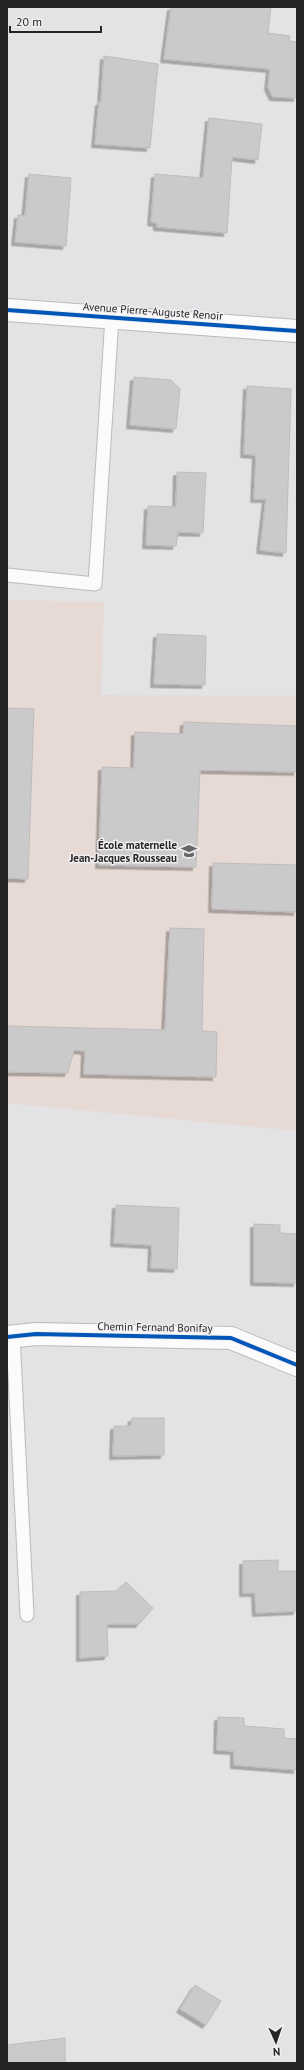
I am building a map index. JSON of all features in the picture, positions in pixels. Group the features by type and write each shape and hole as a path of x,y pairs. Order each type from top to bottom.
{"main road":[{"name":"Avenue Pierre-Auguste Renoir","path":"7,310 297,331"},
{"name":"Chemin Fernand Bonifay","path":"10,1337 36,1334 231,1338 297,1364"}],"lane":[{"path":"7,574 95,584 112,317"},
{"path":"10,1337 27,1615"}],"shaded area":[{"path":"7,600 104,602 101,695 297,696 297,1131 7,1103"}],"building":[{"path":"171,7 271,7 268,33 290,36 289,41 297,42 297,98 273,97 268,87 270,69 164,59"},
{"path":"104,56 158,64 150,148 95,144 99,102 101,102"},
{"path":"209,118 262,124 258,160 232,157 227,233 157,227 157,223 151,222 155,174 203,178"},
{"path":"29,174 71,178 66,246 15,242 18,215 25,216"},
{"path":"134,377 171,380 180,389 176,429 130,425"},
{"path":"247,386 291,389 286,553 260,550 266,499 254,499 256,455 244,454"},
{"path":"177,472 206,473 203,533 178,532 176,546 146,545 148,506 176,507"},
{"path":"157,634 206,636 205,685 154,684"},
{"path":"7,708 34,709 28,879 7,878"},
{"path":"184,722 297,726 297,772 200,770 196,867 99,865 102,767 134,768 135,732 183,734"},
{"path":"213,863 297,865 297,912 212,909"},
{"path":"170,928 204,929 202,1031 217,1032 216,1077 84,1074 85,1051 74,1050 68,1073 7,1072 7,1026 165,1030"},
{"path":"116,1205 179,1208 177,1269 151,1268 152,1245 114,1243"},
{"path":"254,1224 280,1225 280,1233 297,1234 297,1283 254,1282"},
{"path":"132,1418 164,1418 164,1455 113,1456 114,1426 131,1426"},
{"path":"278,1560 278,1571 297,1571 297,1611 256,1613 255,1593 243,1593 243,1561"},
{"path":"126,1582 153,1608 139,1624 107,1624 108,1656 80,1658 80,1592 116,1591"},
{"path":"218,1717 244,1718 244,1726 284,1729 284,1738 297,1739 297,1770 234,1765 234,1751 217,1750"},
{"path":"195,1985 221,2001 206,2025 180,2009"},
{"path":"65,2038 65,2063 7,2063 7,2045"}],"cycle path":[{"path":"7,310 297,331"},
{"path":"7,1337 36,1334 231,1338 297,1365"}],"place":[{"name":"École maternelle Jean-Jacques Rousseau","path":"189,851"}]}
